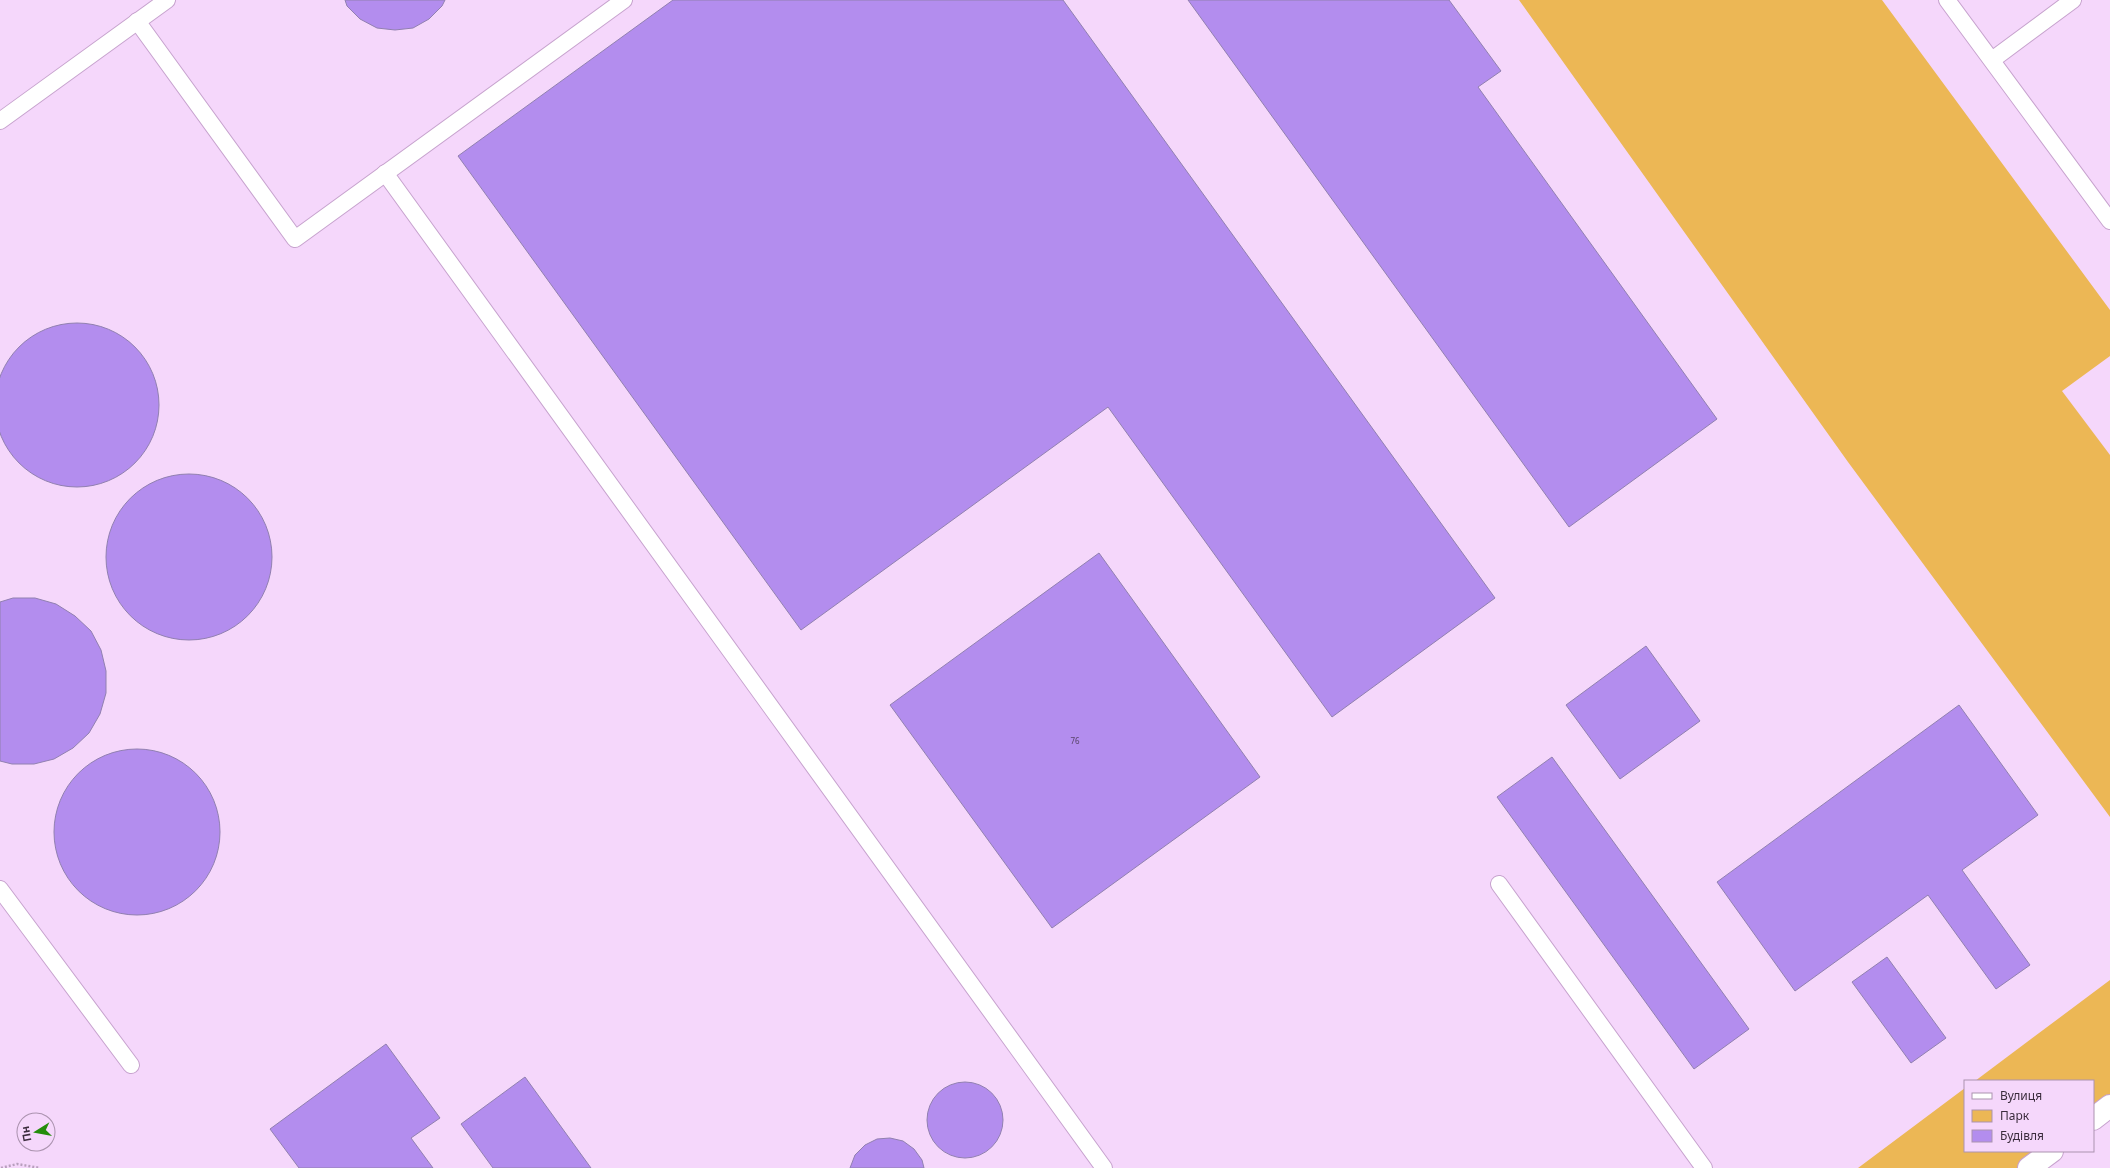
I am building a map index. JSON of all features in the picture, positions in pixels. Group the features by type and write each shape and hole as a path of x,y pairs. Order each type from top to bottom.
{"street":[{"path":"2094,1118 2110,1106"},
{"path":"2029,1168 2051,1152"}],"lane":[{"path":"0,121 166,0"},
{"path":"137,21 295,239 624,0"},
{"path":"1947,0 2110,221"},
{"path":"1992,60 2073,0"},
{"path":"386,173 1104,1168"},
{"path":"1499,884 1704,1168"},
{"path":"0,889 131,1065"}],"path":[{"path":"1,1168 17,1164 40,1168"}],"green space":[{"path":"1519,0 1882,0 2110,310 2110,356 2062,391 2110,455 2110,817 1848,462"},
{"path":"2110,980 2110,1106 2094,1118 2094,1080 1976,1080"},
{"path":"1964,1089 1964,1152 2051,1152 2029,1168 1858,1168"}],"building":[{"path":"345,0 445,0 442,6 429,19 413,28 395,30 377,28 360,19 347,6"},
{"path":"673,0 1063,0 1495,598 1332,717 1108,407 801,630 458,156"},
{"path":"1188,0 1449,0 1501,71 1478,87 1717,419 1569,527"},
{"path":"61,324 93,324 109,329 123,336 146,359 156,381 159,397 158,421 153,437 146,451 123,474 109,481 93,486 61,486 45,481 31,474 8,451 -1,432 -1,378 8,359 31,336 45,329"},
{"path":"181,474 197,474 221,480 248,498 266,525 272,549 269,581 266,589 248,616 235,626 213,637 197,640 181,640 157,634 136,621 125,610 112,589 109,581 106,565 106,549 112,525 125,504 136,493 157,480 165,477"},
{"path":"1099,553 1260,777 1052,928 890,705"},
{"path":"13,598 35,598 56,604 75,616 91,631 101,650 106,671 106,693 100,714 89,733 73,748 54,759 34,764 12,764 0,761 0,602"},
{"path":"1646,646 1700,721 1620,779 1566,705"},
{"path":"1959,705 2038,815 1962,870 2030,965 1996,989 1928,895 1795,991 1717,882"},
{"path":"129,749 145,749 169,755 196,773 214,800 219,816 219,848 214,864 196,891 183,901 161,912 145,915 129,915 105,909 84,896 73,885 60,864 57,856 54,840 54,824 60,800 73,779 84,768 105,755 113,752"},
{"path":"1552,757 1749,1029 1694,1069 1497,797"},
{"path":"1887,957 1946,1038 1911,1063 1852,982"},
{"path":"386,1044 440,1118 411,1138 433,1168 299,1168 270,1129"},
{"path":"525,1077 591,1168 493,1168 461,1124"},
{"path":"965,1082 980,1085 992,1093 1000,1105 1003,1120 1000,1135 992,1147 980,1155 965,1158 950,1155 938,1147 930,1135 927,1120 930,1105 938,1093 950,1085"},
{"path":"890,1138 903,1141 914,1149 922,1160 924,1168 850,1168 855,1155 865,1145 877,1139"}]}
